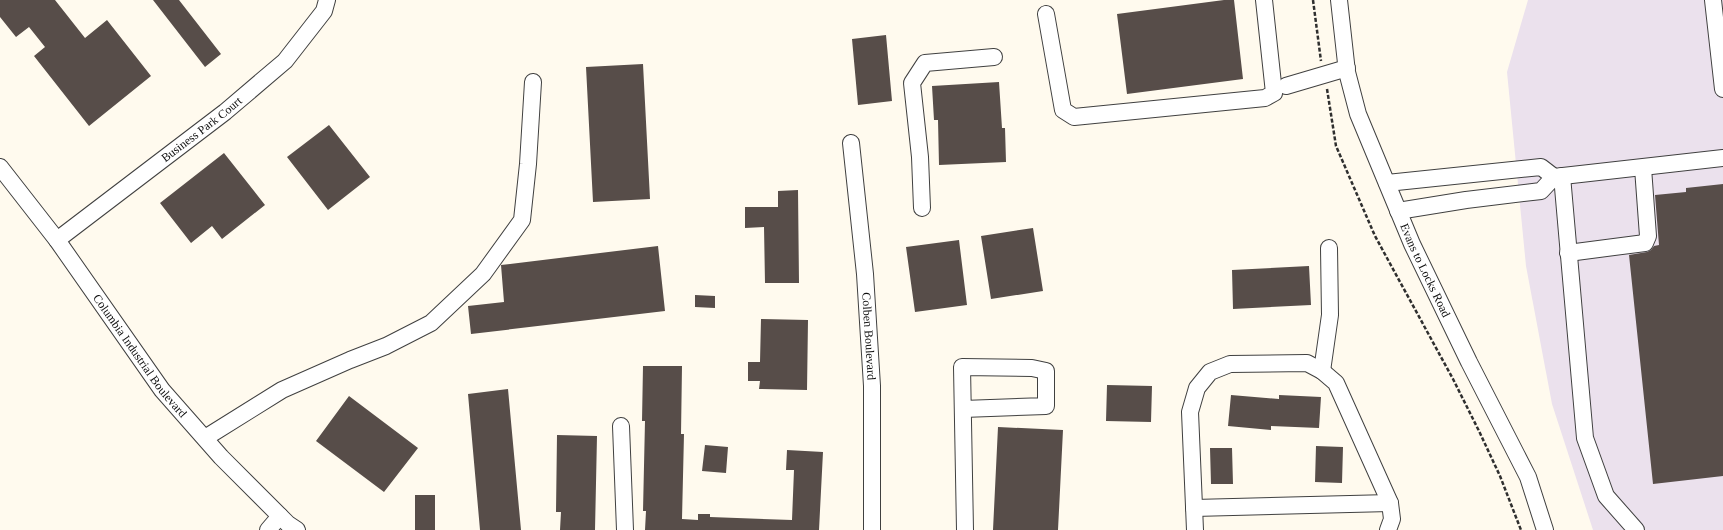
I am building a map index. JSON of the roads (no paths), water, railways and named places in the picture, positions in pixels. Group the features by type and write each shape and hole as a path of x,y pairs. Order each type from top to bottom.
{"street":[{"name":"Business Park Court","path":"57,240 225,112 285,61 324,10 327,0"},
{"path":"1046,14 1063,110 1074,117 1265,98 1274,93 1264,0"},
{"name":"Evans to Locks Road","path":"1339,0 1346,68 1358,114 1412,244 1465,355 1528,477 1545,530"},
{"path":"1713,0 1723,89"},
{"path":"922,208 920,156 912,83 925,63 994,56"},
{"path":"1286,86 1346,68"},
{"path":"205,438 282,390 386,346 431,323 482,274 522,220 528,164 533,82"},
{"name":"Colben Boulevard","path":"852,143 865,274 872,386 872,530"},
{"path":"1398,211 1466,200 1541,191 1558,177 1723,158"},
{"name":"Columbia Industrial Boulevard","path":"0,167 57,240 162,390 222,458 280,516 297,530"},
{"path":"1387,183 1541,167 1558,177"},
{"path":"1568,253 1645,243 1648,236 1643,168"},
{"path":"1558,177 1568,253 1586,438 1606,496 1636,530"},
{"path":"1322,371 1330,315 1329,248"},
{"path":"1195,530 1190,412 1197,388 1210,372 1230,364 1307,363 1322,371 1336,383 1390,503 1392,519 1388,530"},
{"path":"963,409 1046,406 1046,371 1032,368 962,367 965,530"},
{"path":"621,426 625,530"},
{"path":"1194,508 1390,503"},
{"path":"268,530 280,516"}]}
